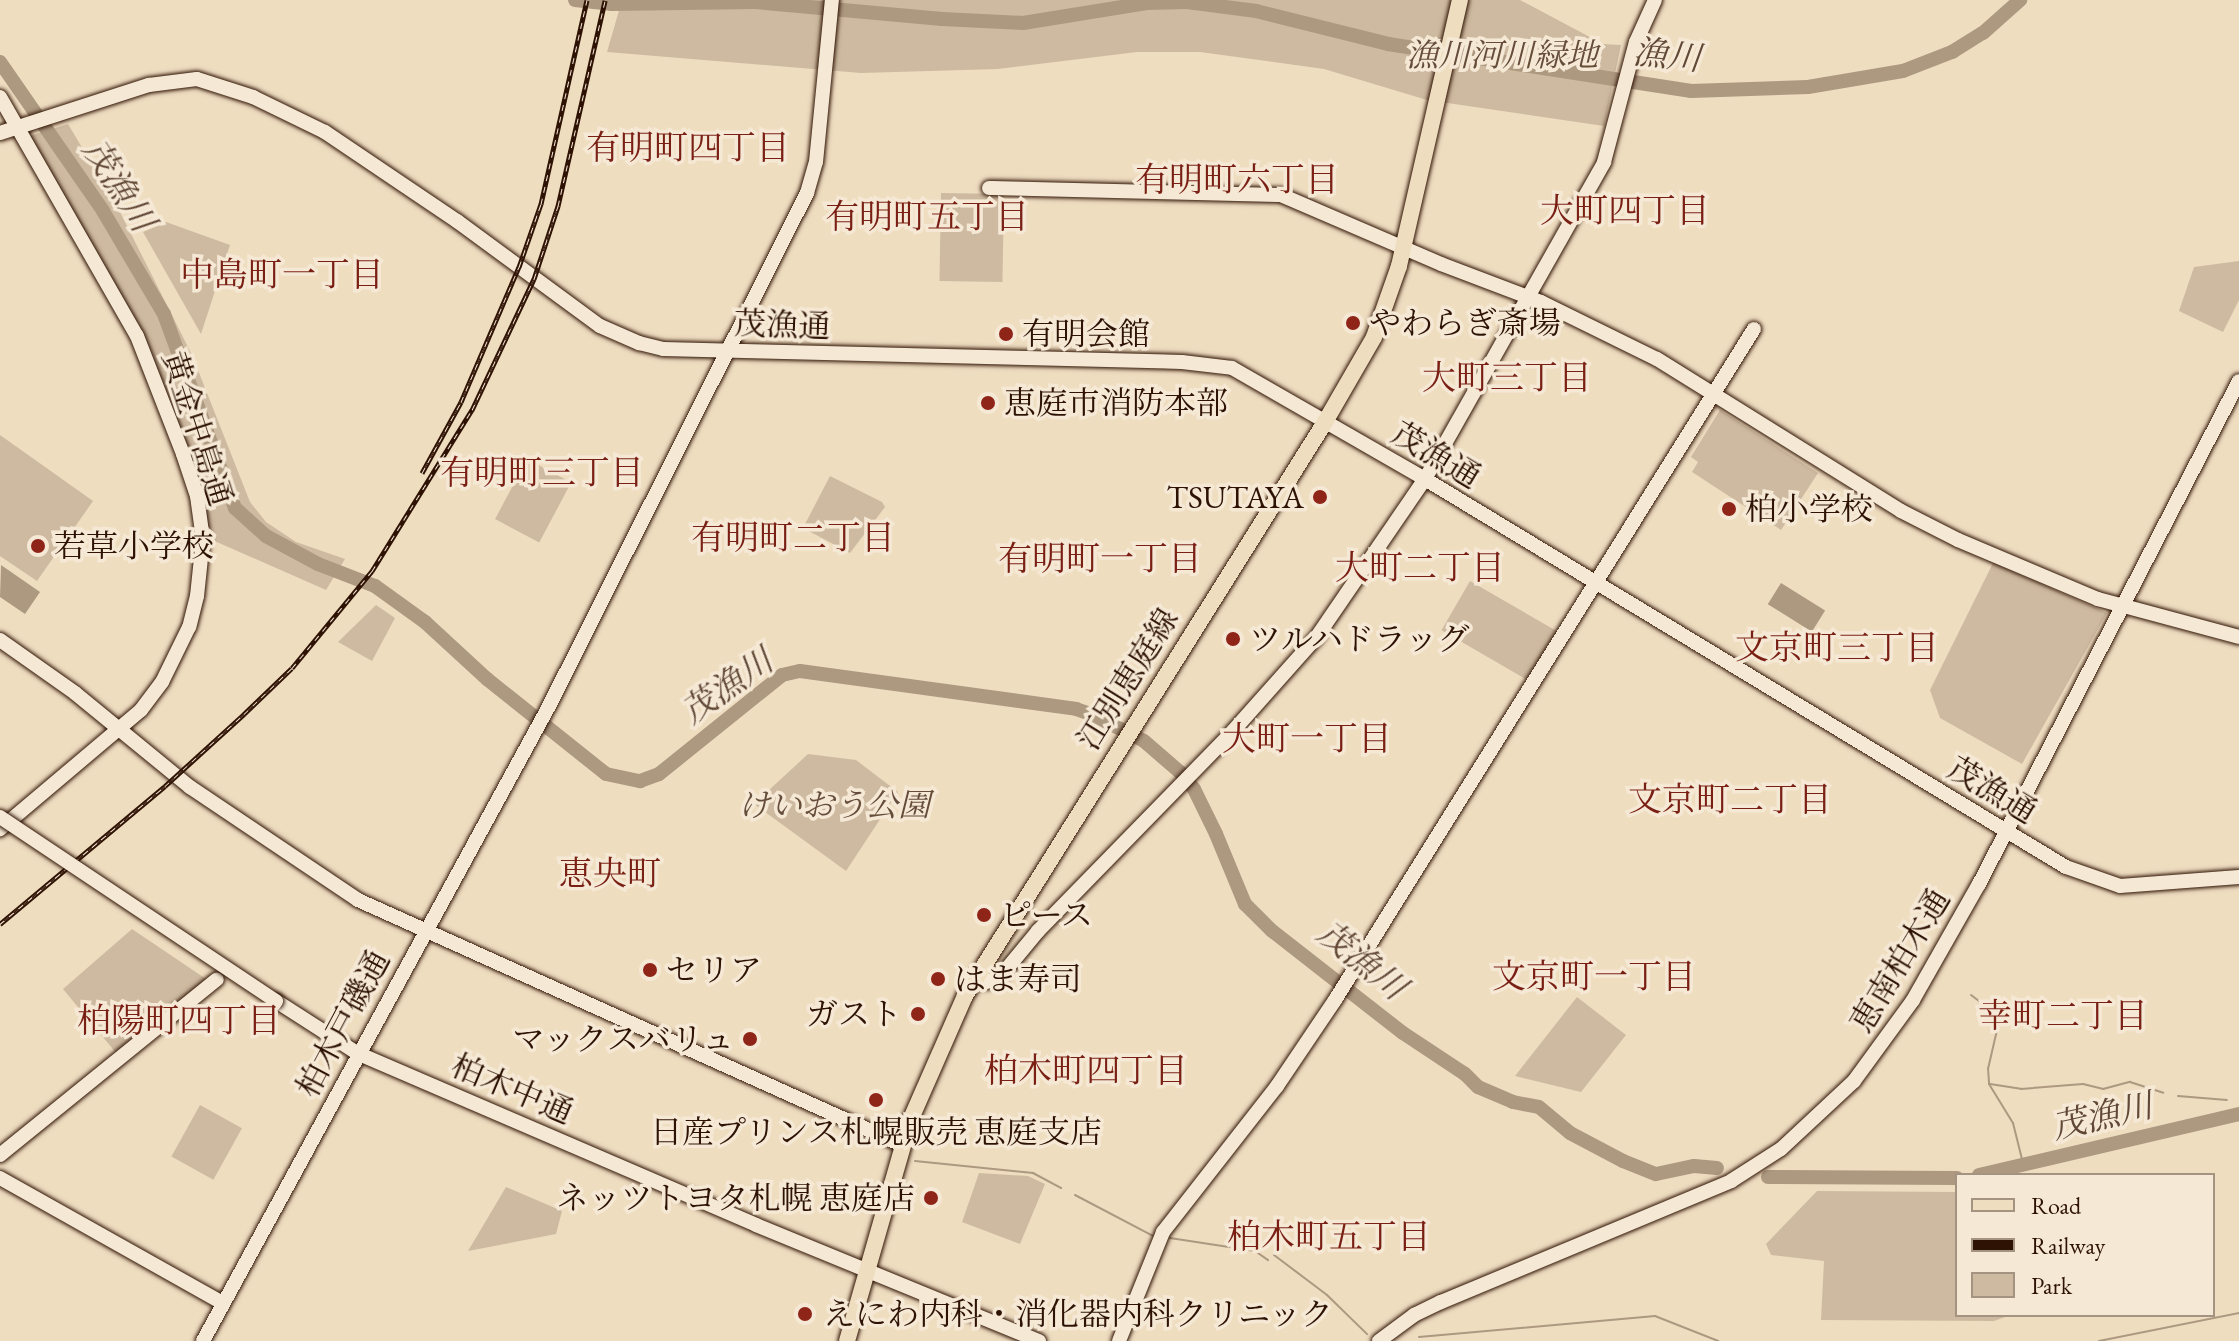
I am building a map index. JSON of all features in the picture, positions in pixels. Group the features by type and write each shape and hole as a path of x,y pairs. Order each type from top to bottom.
{"main road":[{"name":"江別恵庭線","path":"847,1341 902,1145 926,1077 975,980 1128,731 1325,422 1374,337 1404,246 1459,3"}],"street":[{"name":"柏木戸磯通","path":"203,1341 307,1153 357,1053 545,713 807,193 816,162 832,0"},
{"path":"975,980 986,982 1000,977 1038,931 1179,786 1316,638 1425,479 1604,162 1644,18 1655,0"},
{"name":"茂漁通","path":"0,133 164,82 197,79 216,83 325,132 437,206 600,326 628,340 663,349 1219,364 1247,375 1425,479 2081,875 2120,886 2239,877"},
{"name":"黄金中島通","path":"0,97 24,125 137,336 197,496 203,539 201,570 189,627 162,682 141,710 0,829"},
{"path":"989,188 1281,195 1528,297 1657,359 1928,526 2122,607 2239,637"},
{"path":"1119,1341 1163,1232 1277,1086 1339,993 1754,329"},
{"name":"恵南柏木通","path":"1379,1341 1427,1308 1731,1181 1781,1149 1854,1081 1887,1041 2008,832 2239,381"},
{"path":"0,640 119,728 190,787 358,900 426,927 902,1145"},
{"name":"柏木中通","path":"0,817 357,1053 866,1271 1039,1341"},
{"path":"0,1155 217,979"},
{"path":"0,1178 223,1303"}],"green space":[{"name":"漁川河川緑地","path":"622,0 1520,0 1603,44 1621,45 1604,126 1427,100 1324,69 1200,52 1137,52 998,69 861,73 607,52"},
{"path":"68,124 118,208 192,355 250,502 266,522 296,542 345,559 326,590 210,539 200,494 144,339 30,136"},
{"path":"941,193 1004,194 1002,282 939,281"},
{"path":"166,222 230,245 201,334 143,232"},
{"path":"2239,261 2239,300 2223,332 2179,311 2194,267"},
{"path":"1720,410 1818,473 1781,530 1692,472 1698,462 1691,457"},
{"name":"若草小学校","path":"0,435 93,501 37,581 0,556"},
{"path":"527,459 571,482 539,543 495,519"},
{"path":"830,476 882,502 885,507 850,553 803,528"},
{"path":"1993,563 2107,613 2022,764 1940,718 1930,690"},
{"path":"1470,581 1559,633 1531,682 1442,630"},
{"path":"376,605 395,618 372,661 338,642"},
{"name":"けいおう公園","path":"808,754 856,760 898,792 846,871 754,804"},
{"path":"132,929 206,979 117,1054 63,989"},
{"path":"1577,997 1626,1035 1581,1092 1515,1076"},
{"path":"200,1105 242,1128 213,1180 171,1157"},
{"path":"979,1173 1028,1176 1045,1184 1020,1244 962,1222"},
{"path":"506,1187 562,1211 556,1234 468,1251"},
{"path":"1817,1191 1955,1192 1955,1317 2005,1317 1994,1321 1821,1320 1824,1261 1771,1255 1766,1244"}],"shaded area":[{"path":"1,565 40,592 25,614 0,597"},
{"path":"1781,583 1825,611 1812,632 1768,604"}],"waterway":[{"name":"漁川","path":"575,0 611,4 755,2 1023,23 1146,3 1187,2 1256,11 1388,44 1691,91 1808,87 1903,71 1952,52 1983,33 2020,0"},
{"name":"茂漁川","path":"0,62 103,211 164,314 235,508 266,536 318,564 375,586 425,622 487,679 606,774 640,781 659,774 782,675 800,671 1076,709 1093,715 1144,741 1181,773 1194,789 1245,904 1271,930 1403,1033 1465,1074 1478,1087 1513,1102 1539,1107 1570,1133 1623,1161 1656,1174 1694,1166 1717,1168"},
{"path":"1971,995 1991,1010 1993,1016 1997,1030 1988,1068 1989,1084 2013,1123 2024,1167"},
{"path":"1990,1084 2021,1089 2083,1084 2103,1089 2130,1082 2163,1093"},
{"path":"2178,1096 2227,1100"},
{"name":"茂漁川","path":"1988,1173 2239,1114"},
{"path":"915,1161 1033,1173 1061,1188"},
{"name":"茂漁川","path":"1768,1177 1955,1178"},
{"path":"1075,1195 1153,1236"},
{"path":"1170,1238 1255,1251 1268,1260"},
{"path":"1274,1255 1327,1295 1367,1334"},
{"path":"2099,1341 2239,1313"},
{"path":"1419,1337 1655,1316 1718,1341"}],"railway":[{"path":"422,473 461,402 519,267 541,204 587,0"},
{"path":"0,924 165,786 244,714 292,668 372,571 472,410 534,279 558,206 605,0"}],"place":[{"name":"やわらぎ斎場","path":"1353,323"},
{"name":"有明会館","path":"1006,334"},
{"name":"恵庭市消防本部","path":"988,403"},
{"name":"TSUTAYA","path":"1320,497"},
{"name":"柏小学校","path":"1729,509"},
{"name":"若草小学校","path":"38,546"},
{"name":"ツルハドラッグ","path":"1233,639"},
{"name":"ピース","path":"984,915"},
{"name":"セリア","path":"650,970"},
{"name":"はま寿司","path":"938,979"},
{"name":"ガスト","path":"918,1014"},
{"name":"マックスバリュ","path":"750,1039"},
{"name":"日産プリンス札幌販売 恵庭支店","path":"876,1100"},
{"name":"ネッツトヨタ札幌 恵庭店","path":"931,1198"},
{"name":"えにわ内科・消化器内科クリニック","path":"805,1314"}],"district":[{"name":"有明町四丁目","path":"688,148"},
{"name":"有明町六丁目","path":"1237,180"},
{"name":"大町四丁目","path":"1625,211"},
{"name":"有明町五丁目","path":"927,217"},
{"name":"中島町一丁目","path":"282,275"},
{"name":"大町三丁目","path":"1507,378"},
{"name":"有明町三丁目","path":"542,473"},
{"name":"有明町二丁目","path":"793,538"},
{"name":"有明町一丁目","path":"1100,559"},
{"name":"大町二丁目","path":"1420,568"},
{"name":"文京町三丁目","path":"1837,648"},
{"name":"大町一丁目","path":"1307,739"},
{"name":"文京町二丁目","path":"1730,800"},
{"name":"恵央町","path":"610,874"},
{"name":"文京町一丁目","path":"1594,977"},
{"name":"幸町二丁目","path":"2063,1016"},
{"name":"柏陽町四丁目","path":"179,1021"},
{"name":"柏木町四丁目","path":"1086,1071"},
{"name":"柏木町五丁目","path":"1329,1237"}]}
